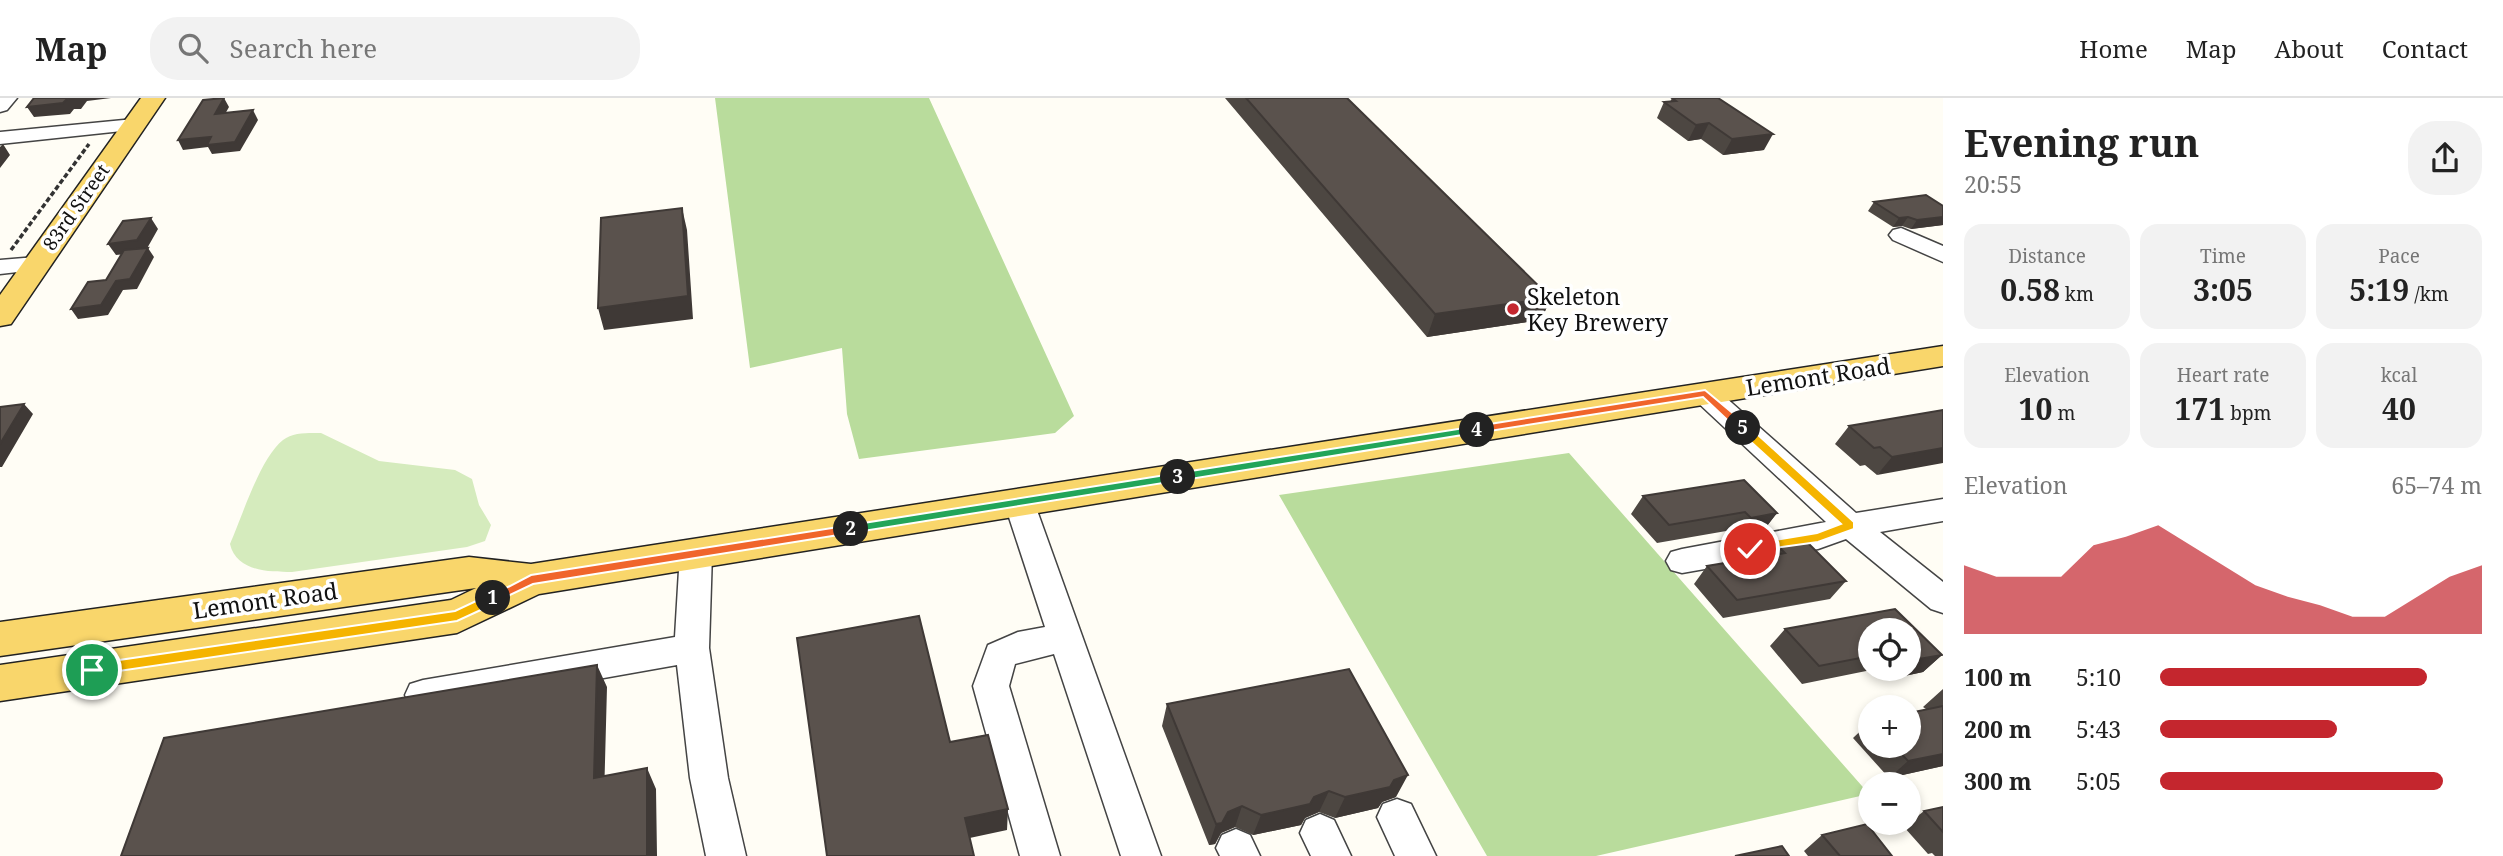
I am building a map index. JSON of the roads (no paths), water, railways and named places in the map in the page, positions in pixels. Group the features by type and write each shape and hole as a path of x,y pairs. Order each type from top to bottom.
{"main road":[{"name":"83rd Street","path":"0,317 153,98"},
{"name":"Lemont Road","path":"0,639 469,572 531,580 1943,356"},
{"name":"Lemont Road","path":"0,683 457,616 531,580"}],"street":[{"path":"0,106 7,98"},
{"path":"0,138 134,125"},
{"path":"1901,235 1943,255"},
{"path":"4,260 36,264"},
{"path":"1705,394 1850,526 1943,600"},
{"path":"1019,502 1141,856"},
{"path":"1682,561 1818,537 1850,526 1943,510"},
{"path":"696,554 692,648 717,844"},
{"path":"1040,856 992,686 1000,655 1018,646 1066,638"},
{"path":"388,701 692,648"},
{"path":"1397,817 1416,856"}],"place":[{"name":"Skeleton Key Brewery","path":"1513,309"}]}
